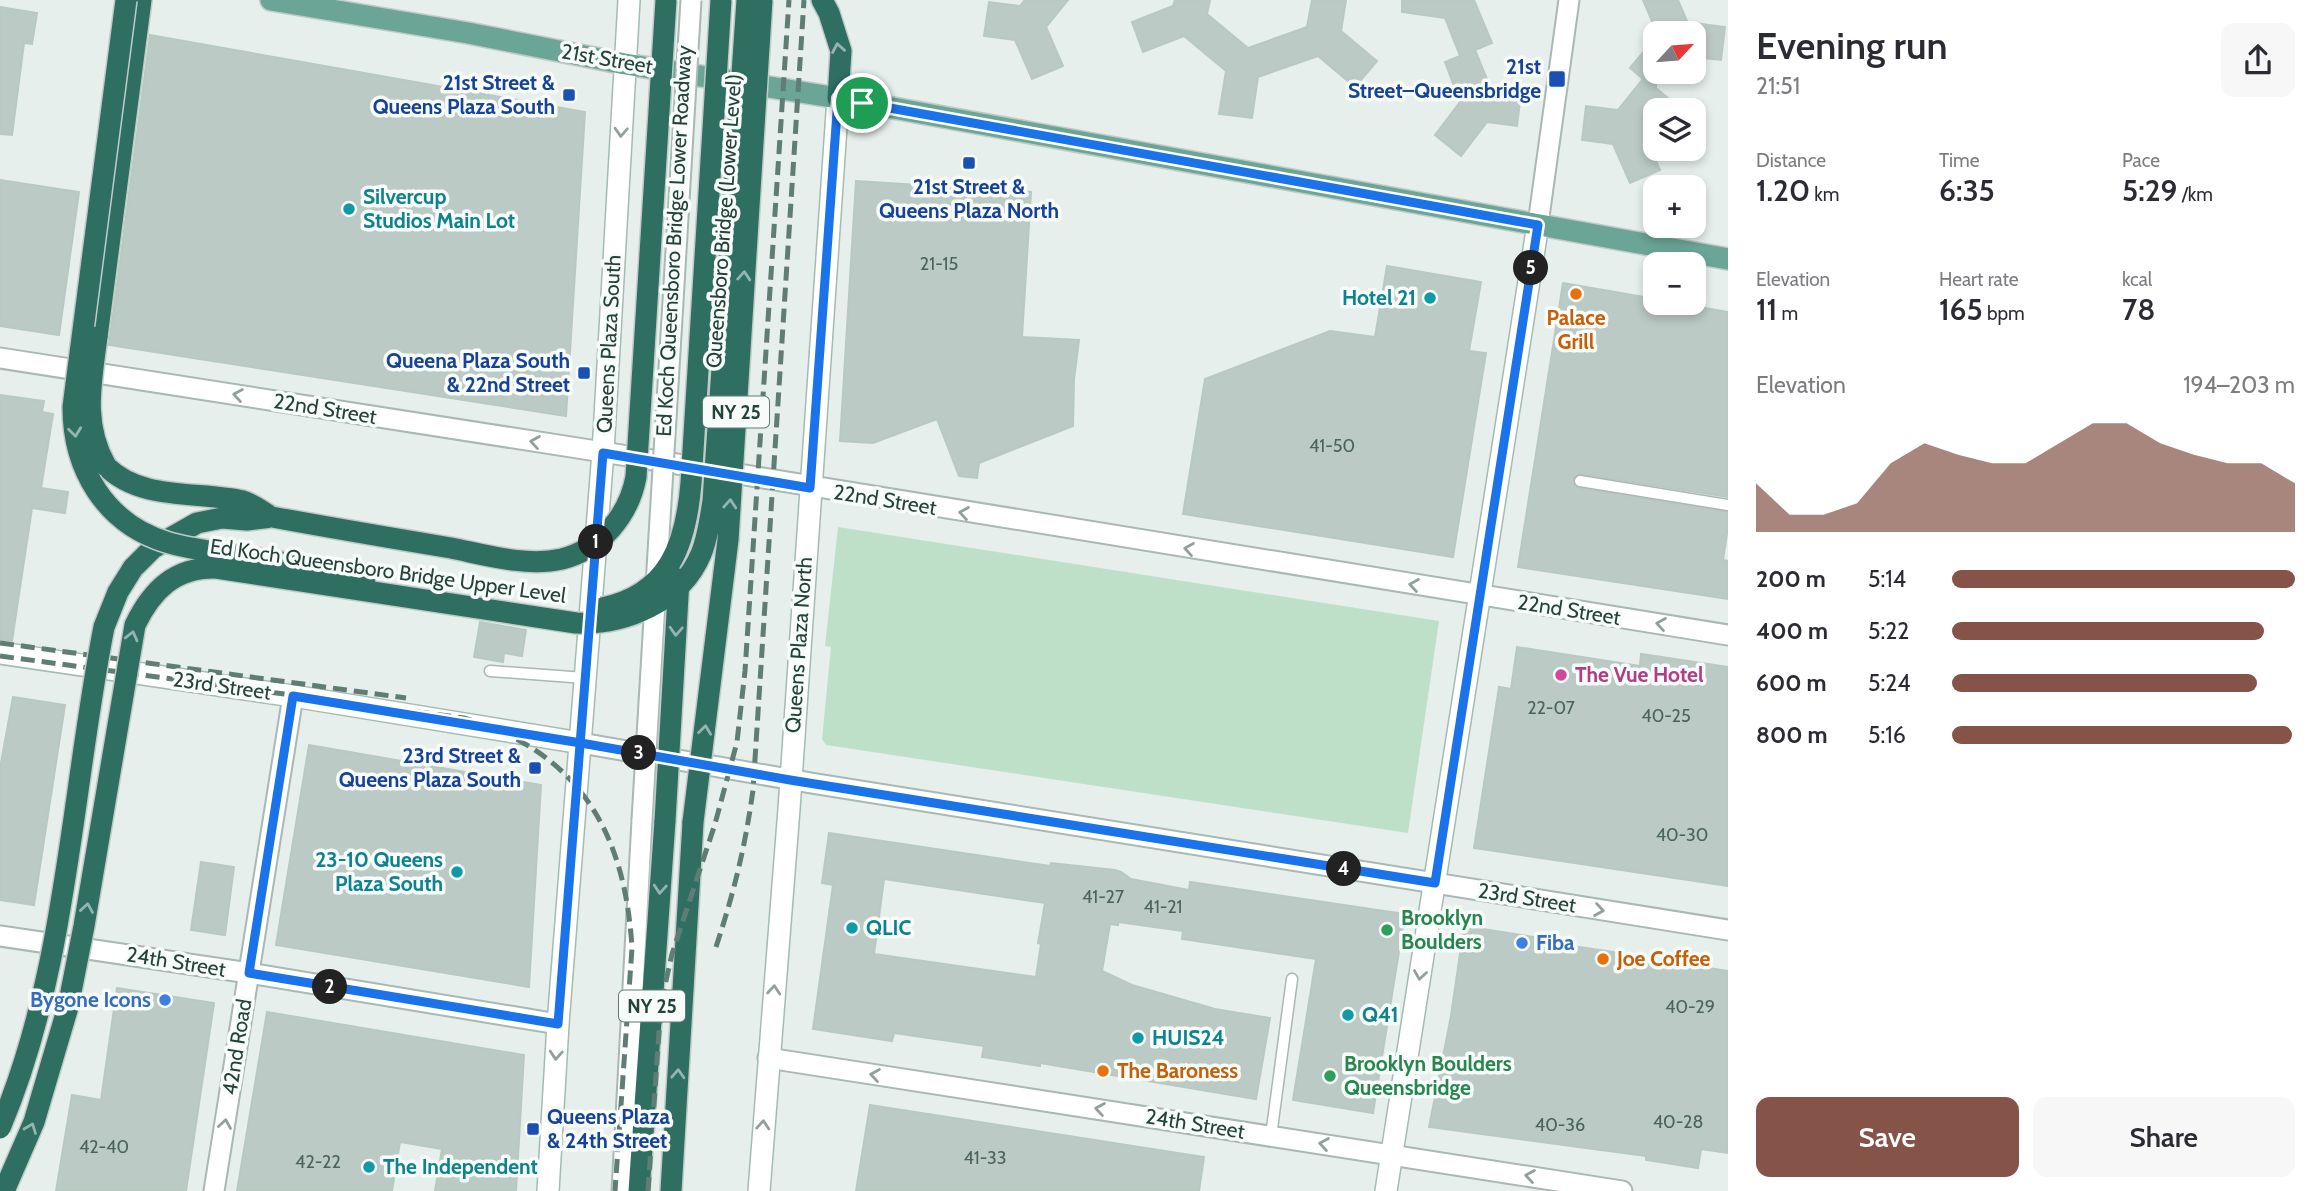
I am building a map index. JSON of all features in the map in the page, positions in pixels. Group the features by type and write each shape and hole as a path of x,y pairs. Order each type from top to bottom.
{"highway":[{"path":"126,0 73,407 78,450 87,476 97,493 122,519 150,537 168,543 586,610 614,606 650,588 677,552 688,512 721,0"},
{"path":"141,0 89,401 93,436 106,466 120,478 139,486 246,502 272,517"},
{"name":"Ed Koch Queensboro Bridge Upper Level","path":"0,1128 30,1044 47,979 101,646 111,606 125,579 142,557 182,530 207,520 272,517 506,558 548,561 575,555 588,548 623,514 630,502 636,477 666,0"},
{"name":"Ed Koch Queensboro Bridge Lower Roadway","path":"639,1191 665,821 712,0"},
{"name":"Ed Koch Queensboro Bridge Upper Level","path":"4,1191 34,1122 68,1007 135,625 149,601 168,581 190,570 216,568 594,623 625,618 650,607 674,590 695,566 707,537 713,501 747,0"},
{"name":"Queensboro Bridge (Lower Level)","path":"671,1191 693,822 728,540 762,0"},
{"path":"822,0 841,51 838,98"}],"main road":[{"name":"21st Street","path":"271,0 468,33 625,64 838,98 1728,259"},
{"name":"Queens Plaza South","path":"548,1191 558,1024 603,453 629,0"},
{"name":"Queens Plaza North","path":"759,1191 838,98"},
{"path":"1386,1191 1538,225"},
{"name":"23rd Street","path":"0,653 293,696 581,743"}],"street":[{"path":"622,1191 691,0"},
{"path":"1538,225 1569,0"},
{"name":"22nd Street","path":"0,358 1728,635"},
{"name":"42nd Road","path":"214,1191 293,696"},
{"name":"23rd Street","path":"581,743 790,780 1728,930"},
{"name":"24th Street","path":"0,936 249,973 558,1024"},
{"name":"24th Street","path":"768,1058 1622,1191"}],"lane":[{"path":"1580,481 1728,505"},
{"path":"490,671 586,678"},
{"path":"1271,1136 1292,979"}],"green space":[{"path":"838,527 1439,621 1408,833 826,745 822,739 831,647 825,646"}],"building":[{"path":"1025,0 1068,0 1046,27 1063,66 1032,79 1015,40 984,36 989,2 1020,6"},
{"path":"1175,0 1210,0 1207,14 1248,48 1307,27 1312,0 1346,0 1341,31 1377,61 1355,87 1318,56 1258,77 1252,118 1219,114 1226,71 1184,36 1143,52 1132,22 1173,6"},
{"path":"1402,0 1474,0 1492,43 1475,50 1491,89 1521,93 1517,126 1487,122 1461,156 1435,135 1460,102 1445,62 1460,56 1445,18 1402,12"},
{"path":"1643,0 1678,0 1687,21 1652,21"},
{"path":"0,7 37,13 32,44 24,43 12,135 0,134"},
{"path":"1706,25 1725,27 1721,60 1706,58"},
{"name":"Silvercup Studios Main Lot","path":"150,35 585,112 566,416 109,345"},
{"path":"1643,52 1643,79 1630,68"},
{"path":"1643,79 1643,84 1656,84 1656,88 1668,98 1643,98 1643,161 1656,161 1660,170 1643,175 1630,183 1613,144 1582,140 1586,106 1618,110"},
{"path":"0,180 79,192 59,335 0,326"},
{"path":"856,181 1031,192 1022,337 1079,340 1074,379 1073,426 979,463 977,478 959,476 937,419 873,443 840,441"},
{"path":"1387,266 1481,282 1469,351 1486,353 1453,557 1183,514 1205,379 1330,331 1375,337"},
{"path":"1563,283 1643,297 1643,315 1706,315 1706,308 1728,312 1728,497 1581,474 1573,480 1579,488 1728,512 1723,560 1728,561 1728,599 1518,567"},
{"path":"0,395 44,401 42,412 53,414 41,488 68,492 65,513 32,508 12,641 0,640"},
{"path":"480,622 526,630 522,656 504,653 503,662 474,657"},
{"path":"1517,647 1640,666 1641,654 1728,667 1728,886 1474,848 1499,687 1511,689"},
{"path":"13,697 65,705 34,905 0,900 0,768"},
{"name":"23-10 Queens Plaza South","path":"309,745 541,785 529,987 276,945"},
{"path":"829,833 1050,866 1051,863 1115,870 1131,879 1189,890 1190,882 1405,914 1373,1113 1293,1100 1316,959 1182,939 1183,931 1118,922 1118,925 1110,924 1102,971 1132,985 1215,1009 1270,1018 1256,1099 1040,1063 1040,1066 982,1057 984,1046 894,1033 892,1041 813,1029 833,885 822,883","holes":["884,879 1045,903 1038,943 1041,944 1036,977 874,954"]},
{"path":"201,862 234,867 225,935 191,930"},
{"path":"1464,926 1641,956 1640,961 1728,971 1728,1153 1701,1149 1698,1168 1646,1160 1646,1156 1429,1127 1451,1016"},
{"path":"117,988 214,1003 186,1191 56,1191 72,1095 101,1100"},
{"path":"267,1012 524,1055 516,1191 435,1191 442,1149 400,1142 392,1191 237,1191"},
{"path":"870,1105 1204,1157 1199,1191 856,1191"}],"railway":[{"path":"648,1191 661,1003 672,954 715,824 737,742 745,671 789,0"},
{"path":"716,947 738,870 753,790 804,0"},
{"path":"0,643 406,698"},
{"path":"0,656 464,718 504,733 538,752 566,775 588,802 606,833 619,868 632,948 615,1191"}],"place":[{"name":"21st Street–Queensbridge","path":"1557,79"},
{"name":"21st Street & Queens Plaza South","path":"569,95"},
{"name":"21st Street & Queens Plaza North","path":"969,163"},
{"name":"Silvercup Studios Main Lot","path":"349,209"},
{"name":"Palace Grill","path":"1576,294"},
{"name":"Hotel 21","path":"1430,298"},
{"name":"Queena Plaza South & 22nd Street","path":"584,373"},
{"name":"The Vue Hotel","path":"1561,675"},
{"name":"23rd Street & Queens Plaza South","path":"535,768"},
{"name":"23-10 Queens Plaza South","path":"457,872"},
{"name":"QLIC","path":"852,928"},
{"name":"Brooklyn Boulders","path":"1387,930"},
{"name":"Fiba","path":"1522,943"},
{"name":"Joe Coffee","path":"1603,959"},
{"name":"Bygone Icons","path":"165,1000"},
{"name":"Q41","path":"1348,1015"},
{"name":"HUIS24","path":"1138,1038"},
{"name":"The Baroness","path":"1103,1071"},
{"name":"Brooklyn Boulders Queensbridge","path":"1330,1076"},
{"name":"Queens Plaza & 24th Street","path":"533,1129"},
{"name":"The Independent","path":"369,1167"}],"route":[{"path":"862,103 838,98 810,488 603,453 581,743 558,1024 249,973 293,696 581,743 790,780 1435,883 1538,225 862,103"}]}
